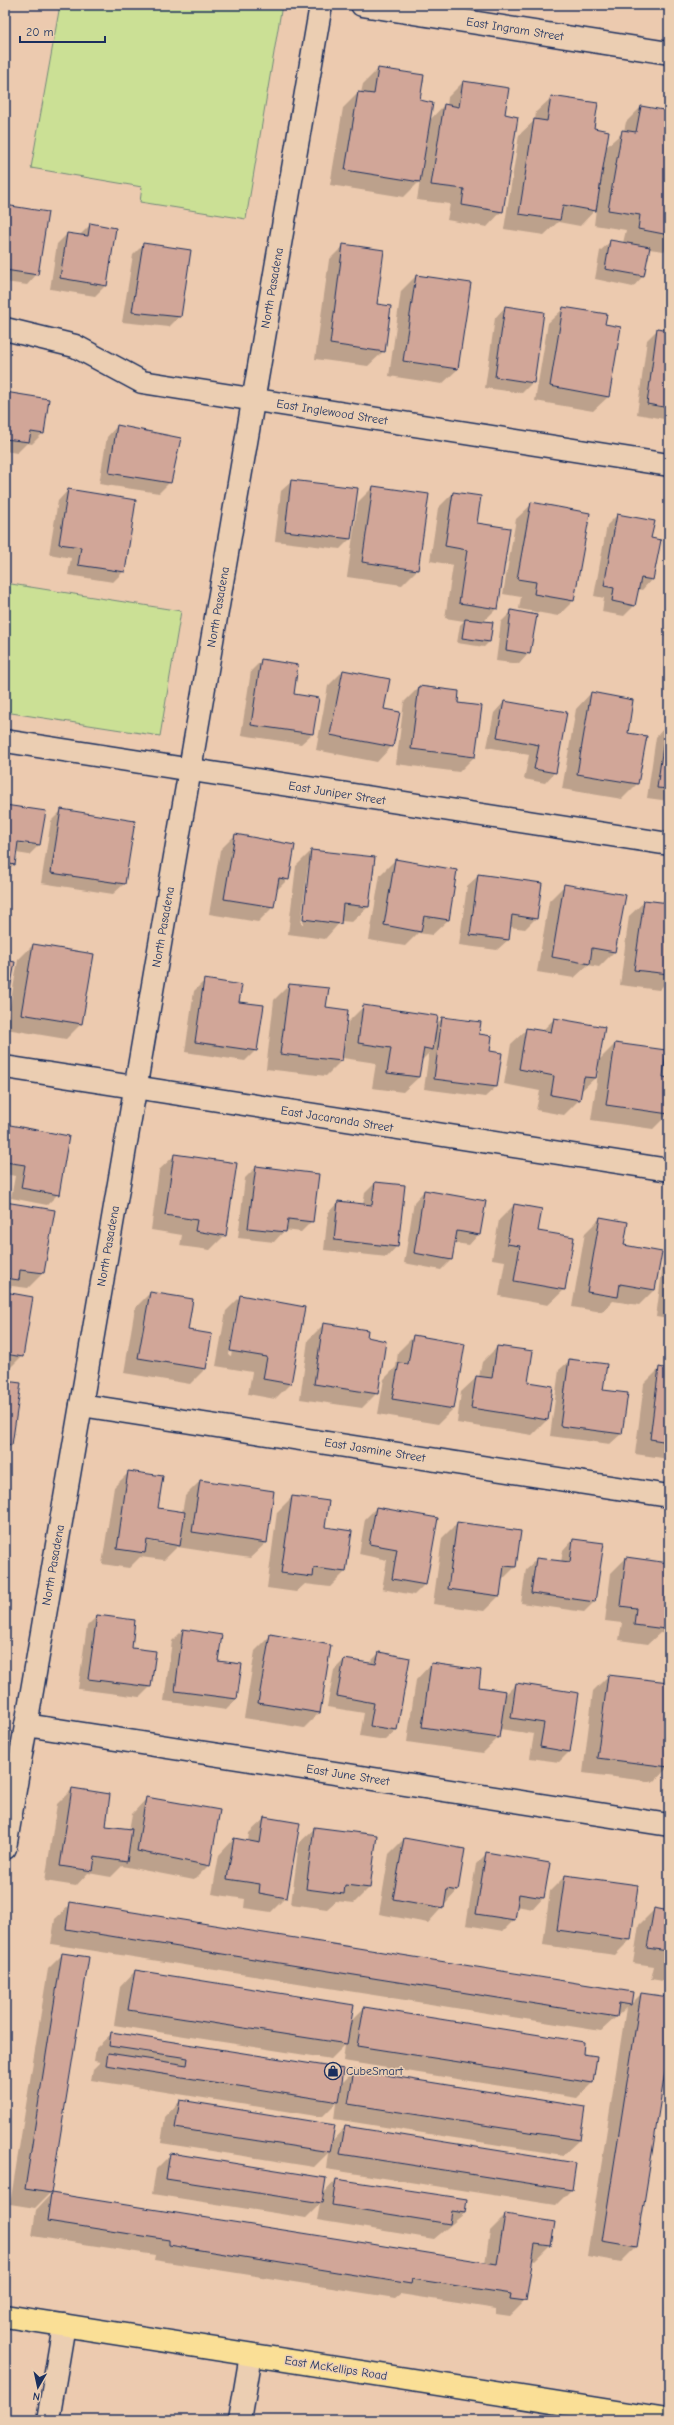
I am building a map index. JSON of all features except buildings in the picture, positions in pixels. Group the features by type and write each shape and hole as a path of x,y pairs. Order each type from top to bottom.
{"main road":[{"name":"East McKellips Road","path":"5,2316 667,2420"}],"street":[{"name":"North Pasadena","path":"5,1848 320,5"},
{"name":"East Ingram Street","path":"362,5 669,53"},
{"name":"East Inglewood Street","path":"5,329 75,346 142,382 669,465"},
{"name":"East Juniper Street","path":"5,741 669,844"},
{"name":"East Jacaranda Street","path":"5,1067 669,1170"},
{"name":"East Jasmine Street","path":"81,1405 669,1496"},
{"name":"East June Street","path":"26,1725 669,1825"},
{"path":"48,2420 64,2325"},
{"path":"240,2420 251,2355"}],"green space":[{"path":"60,5 282,5 246,219 140,202 142,187 31,168"},
{"path":"5,583 181,611 160,736 5,712"}],"place":[{"name":"CubeSmart","path":"333,2071"}]}
